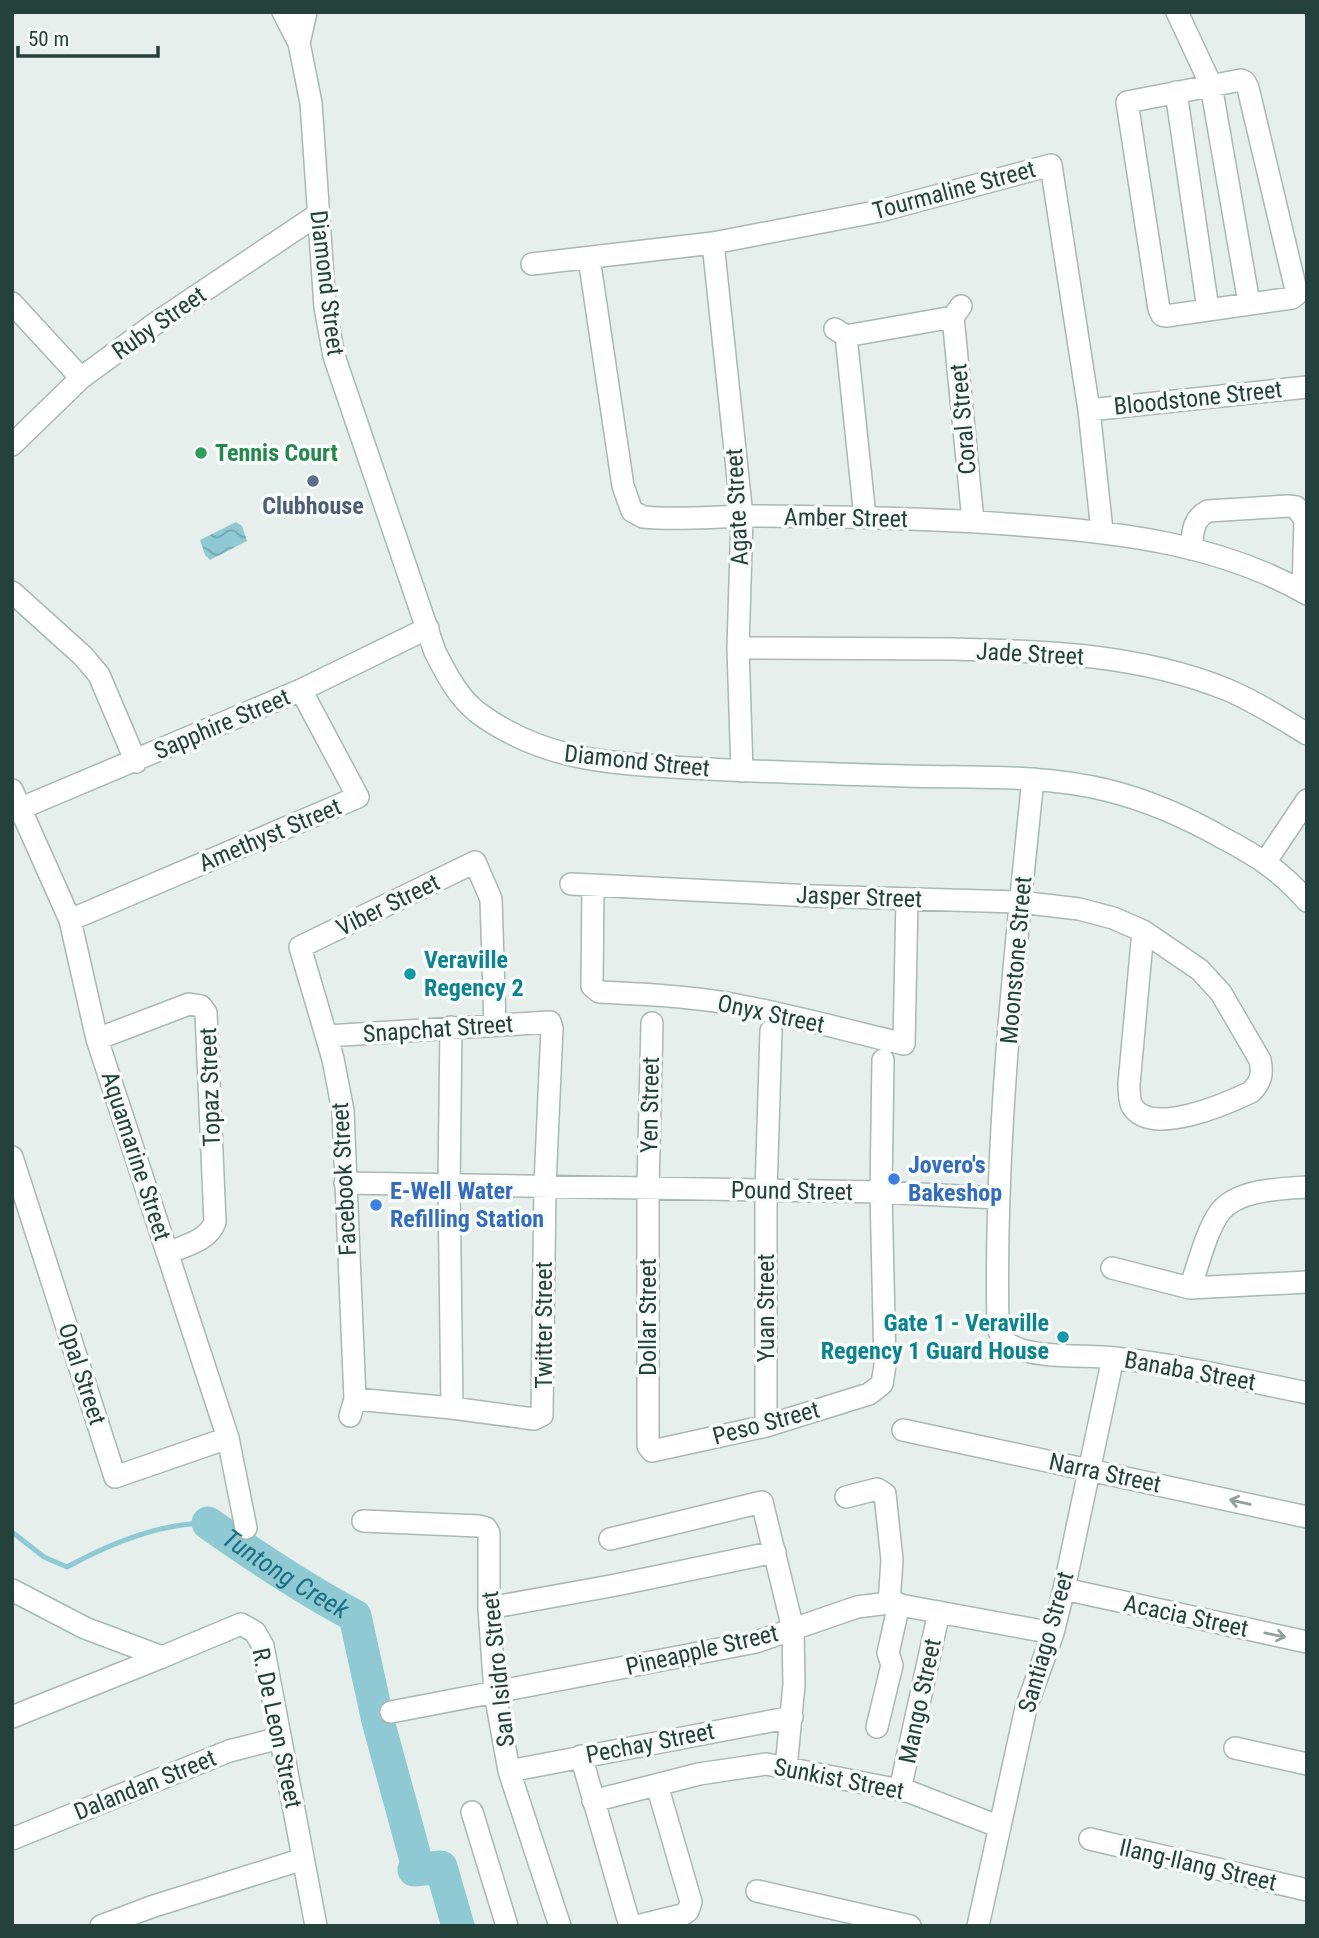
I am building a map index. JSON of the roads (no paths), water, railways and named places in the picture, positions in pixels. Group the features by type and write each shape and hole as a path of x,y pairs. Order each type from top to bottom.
{"street":[{"name":"Diamond Street","path":"283,12 299,43 311,103 317,215 334,356 435,652 454,688 476,711 510,732 555,753 601,761 742,771 1033,779 1105,789 1156,804 1266,861 1307,901"},
{"name":"Diamond Street","path":"299,43 306,12"},
{"path":"1177,12 1211,85 1250,303"},
{"path":"1241,80 1248,88 1297,289 1296,297 1166,316 1162,315 1159,309 1127,102 1211,85 1241,80"},
{"path":"1176,92 1208,309"},
{"name":"Tourmaline Street","path":"532,264 713,243 880,211 1051,165 1089,410 1102,531"},
{"name":"Ruby Street","path":"12,444 81,379 156,323 317,215"},
{"name":"Agate Street","path":"713,243 742,516 738,648 742,771"},
{"name":"Amber Street","path":"589,258 623,486 632,511 643,517 865,517 973,521 1102,531 1191,548 1248,566 1305,593"},
{"path":"12,303 81,379"},
{"name":"Coral Street","path":"865,517 841,332 957,312 973,521"},
{"name":"Bloodstone Street","path":"1089,410 1307,387"},
{"path":"1191,548 1194,524 1201,514 1208,511 1296,507 1304,520 1305,593"},
{"path":"12,592 83,656 99,675 136,762"},
{"name":"Sapphire Street","path":"15,804 136,762 301,690 428,628"},
{"name":"Jade Street","path":"738,648 1046,651 1122,661 1177,674 1226,690 1260,705 1307,734"},
{"name":"Amethyst Street","path":"70,920 358,797 301,690"},
{"name":"Moonstone Street","path":"998,1198 1020,902 1033,779"},
{"path":"1266,861 1307,800"},
{"name":"Aquamarine Street","path":"15,804 70,920 97,1039 228,1438 246,1528"},
{"name":"Viber Street","path":"300,947 475,862 491,899 495,1025"},
{"name":"Jasper Street","path":"572,884 593,887 1020,902 1079,909 1113,918 1143,931 1200,970 1221,993 1260,1060 1263,1072 1259,1084 1251,1092 1181,1117 1158,1119 1143,1116 1131,1105 1129,1084 1143,931"},
{"name":"Onyx Street","path":"593,887 592,986 599,992 725,1003 904,1044 907,899"},
{"name":"Facebook Street","path":"300,947 327,1036 343,1111 352,1407 452,1408"},
{"name":"Topaz Street","path":"97,1039 190,1004 201,1006 206,1013 215,1222 211,1232 204,1238 168,1253"},
{"name":"Snapchat Street","path":"327,1036 550,1022"},
{"name":"Twitter Street","path":"452,1408 534,1419 541,1418 543,1412 545,1185 552,1028 550,1022"},
{"name":"Yen Street","path":"648,1188 652,1023"},
{"path":"451,1027 449,1185 452,1408"},
{"name":"Yuan Street","path":"766,1426 766,1191 771,1031"},
{"path":"881,1192 883,1060"},
{"name":"Opal Street","path":"12,1157 115,1478 228,1438"},
{"name":"Pound Street","path":"345,1183 881,1192 998,1198"},
{"path":"1190,1288 1214,1222 1221,1211 1242,1197 1307,1187"},
{"name":"Dollar Street","path":"648,1188 648,1446"},
{"name":"Peso Street","path":"648,1446 652,1451 766,1426 869,1394 882,1384 885,1365 881,1192"},
{"name":"Banaba Street","path":"998,1198 998,1328 1002,1340 1015,1348 1035,1352 1113,1358 1187,1368 1307,1393"},
{"path":"1112,1268 1190,1288 1307,1282"},
{"name":"Santiago Street","path":"978,1926 1026,1708 1053,1633 1064,1589 1113,1358"},
{"name":"Narra Street","path":"903,1430 1307,1517"},
{"path":"846,1497 877,1489 885,1494 894,1604 888,1653 892,1665 877,1727"},
{"path":"610,1539 762,1502 793,1629 792,1717 786,1768"},
{"name":"San Isidro Street","path":"363,1521 486,1528 490,1540 489,1608 495,1693 509,1771 560,1926"},
{"path":"489,1608 775,1552"},
{"name":"Acacia Street","path":"1064,1589 1307,1642"},
{"path":"13,1592 85,1628 162,1657"},
{"name":"Pineapple Street","path":"391,1712 756,1642 857,1607 894,1604 1053,1633"},
{"name":"Mango Street","path":"900,1790 939,1612"},
{"name":"R. De Leon Street","path":"162,1657 241,1624 255,1632 263,1646 316,1926"},
{"path":"12,1717 162,1657"},
{"name":"Pechay Street","path":"509,1771 792,1717"},
{"name":"Dalandan Street","path":"12,1839 229,1751 280,1738"},
{"path":"1235,1748 1307,1764"},
{"path":"581,1756 630,1926"},
{"name":"Sunkist Street","path":"593,1801 699,1774 766,1764 900,1790 1000,1827"},
{"path":"637,1926 682,1915 688,1911 691,1902 657,1785"},
{"path":"472,1812 508,1926"},
{"name":"Ilang-Ilang Street","path":"1090,1839 1307,1890"},
{"path":"101,1926 303,1859"},
{"path":"757,1891 911,1926"}],"water":[{"path":"236,522 242,526 247,541 210,560 205,555 200,540"}],"waterway":[{"name":"Tuntong Creek","path":"12,1532 44,1557 67,1567 135,1536 171,1527 208,1523"},
{"name":"Tuntong Creek","path":"208,1523 280,1572 355,1616 378,1721 417,1864 414,1870 441,1867 458,1926"}],"place":[{"name":"Tennis Court","path":"201,453"},
{"name":"Clubhouse","path":"313,481"},
{"name":"Veraville Regency 2","path":"410,974"},
{"name":"Jovero's Bakeshop","path":"894,1179"},
{"name":"E-Well Water Refilling Station","path":"376,1205"},
{"name":"Gate 1 - Veraville Regency 1 Guard House","path":"1063,1337"}]}
